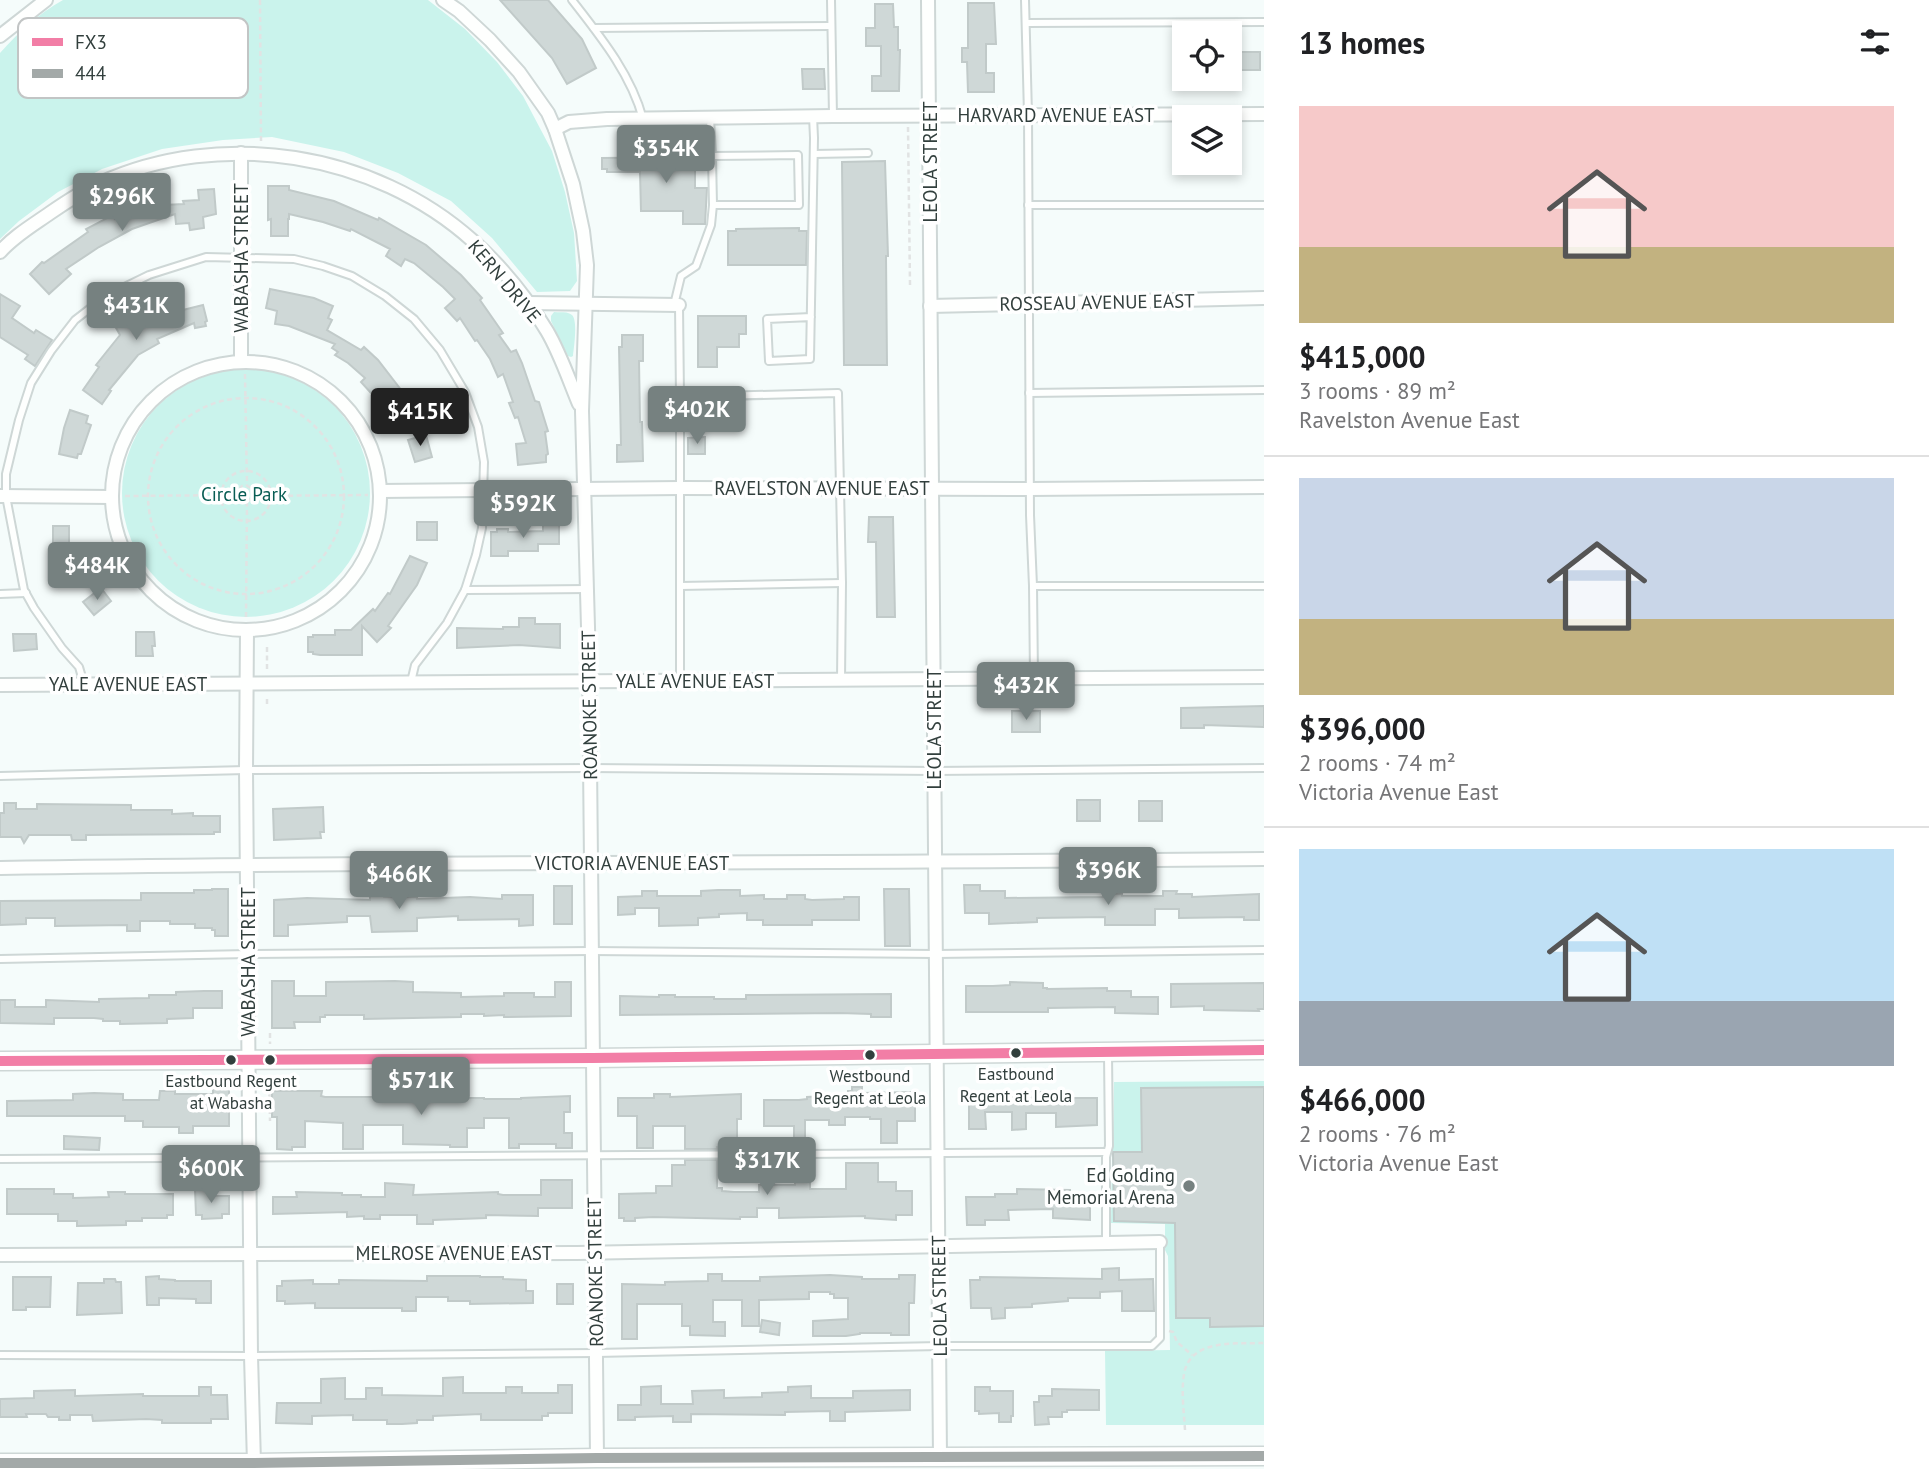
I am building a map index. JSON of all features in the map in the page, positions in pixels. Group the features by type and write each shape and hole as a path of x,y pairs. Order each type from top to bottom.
{"street":[{"path":"23,18 46,0"},
{"name":"ROANOKE STREET","path":"443,0 459,10 490,40 519,72 548,113 573,184 587,265 582,411 592,864 597,1458"},
{"name":"LEOLA STREET","path":"928,0 940,1458"},
{"path":"0,36 18,22"},
{"name":"HARVARD AVENUE EAST","path":"555,129 569,122 607,119 1264,114"},
{"name":"KERN DRIVE","path":"0,252 9,242 99,183 145,167 176,160 241,153 306,159 353,171 402,193 440,215 473,241 504,273 548,333 582,411"},
{"name":"WABASHA STREET","path":"241,153 243,362"},
{"name":"ROSSEAU AVENUE EAST","path":"930,306 1264,298"},
{"path":"528,303 676,305"},
{"path":"243,362 275,365 296,371 325,387 342,402 356,419 372,448 378,469 380,493 377,527 369,549 358,570 343,589 304,617 271,628 247,630 196,620 172,608 152,591 135,571 122,548 114,523 112,497 114,473 125,438 137,417 153,399 194,372 217,365 243,362"},
{"name":"RAVELSTON AVENUE EAST","path":"380,493 680,488 1264,487"},
{"path":"3,496 112,497"},
{"name":"WABASHA STREET","path":"247,630 248,1059 254,1462"},
{"name":"YALE AVENUE EAST","path":"0,685 1264,677"},
{"name":"VICTORIA AVENUE EAST","path":"0,868 247,864 934,863 1264,859"},
{"path":"0,1061 592,1058 1264,1050"},
{"name":"MELROSE AVENUE EAST","path":"0,1255 595,1252 1160,1242"},
{"path":"0,1463 1264,1456"}],"lane":[{"path":"572,0 594,28 627,80 639,102 643,119"},
{"path":"831,0 833,116"},
{"path":"1025,0 1034,679"},
{"path":"1026,23 1264,22"},
{"path":"594,28 831,26"},
{"path":"811,317 767,320 769,361 810,359 811,317 814,154 813,116"},
{"path":"680,681 680,397 676,305 681,276 696,267 711,225 713,205 710,118"},
{"path":"814,154 868,153"},
{"path":"712,156 798,155 799,192 799,205 713,205"},
{"path":"1028,205 1264,205"},
{"path":"84,684 79,667 62,648 26,593 3,496 19,420 31,383 75,320 106,296 149,275 206,257 294,259 352,276 386,296 414,320 440,350 465,392 478,427 484,462 480,537 465,590 447,623 415,665 411,682"},
{"path":"1029,393 1264,390"},
{"path":"680,397 838,393 841,680"},
{"path":"680,586 842,583"},
{"path":"1033,586 1264,586"},
{"path":"465,590 587,589"},
{"path":"0,594 26,593"},
{"path":"0,776 246,770 590,768 933,771 1264,768"},
{"path":"0,959 591,951 936,954 1264,950"},
{"path":"1106,1243 1108,1052"},
{"path":"0,1159 1106,1152"},
{"path":"0,1355 251,1356 940,1346 1152,1346 1160,1338 1160,1242"}],"path":[{"path":"260,0 261,154"},
{"path":"908,116 911,285"},
{"path":"243,362 247,486 253,496"},
{"path":"245,398 283,405 315,426 336,458 344,496 337,533 315,565 284,586 246,594 209,586 186,574 168,556 155,534 148,496 155,459 176,427 196,411 232,399 245,398"},
{"path":"246,471 264,478 271,496 269,506 262,515 247,521 230,516 223,507 220,496 223,485 230,476 246,471"},
{"path":"237,495 239,488 247,486"},
{"path":"237,495 242,501 247,501 253,496 344,496 380,493"},
{"path":"112,497 237,495"},
{"path":"247,501 247,630"},
{"path":"270,1033 270,1121"},
{"path":"1185,1430 1184,1373 1192,1355 1223,1344 1264,1343"}],"green space":[{"path":"63,0 428,0 465,29 497,62 523,96 552,151 565,192 574,233 577,281 570,291 537,292 492,238 451,201 398,173 344,152 272,137 223,140 162,149 102,169 58,192 0,239 0,53 18,34 18,98 248,98 248,18 37,18"},
{"path":"554,312 568,313 574,318 575,341 571,357 568,356 551,321"},
{"name":"Circle Park","path":"246,369 282,375 304,384 324,397 342,415 355,435 364,457 370,493 364,529 355,551 342,571 324,589 304,602 282,611 246,617 210,611 188,602 168,589 150,571 137,551 128,529 122,493 128,457 137,435 150,415 168,397 188,384 210,375"},
{"path":"1264,1081 1264,1425 1106,1425 1105,1351 1170,1350 1165,1224 1111,1223 1114,1082"}],"building":[{"path":"500,0 548,0 582,39 596,68 567,84 552,58"},
{"path":"968,3 994,3 996,44 986,44 986,73 994,73 994,92 968,92 967,62 962,62 962,48 968,48"},
{"path":"875,4 893,4 894,27 898,27 900,50 899,91 872,91 872,76 881,76 881,46 866,46 866,28 875,28"},
{"path":"1242,52 1260,52 1260,70 1242,70"},
{"path":"802,69 824,69 825,89 803,89"},
{"path":"695,157 695,188 707,188 705,224 683,224 683,211 641,211 640,172 607,172 607,169 602,169 602,158"},
{"path":"885,161 887,365 844,365 842,162"},
{"path":"268,186 289,186 289,190 334,201 378,220 379,218 426,245 461,275 482,298 480,300 503,333 499,335 511,352 516,350 522,363 548,431 545,432 548,454 546,462 518,465 516,444 526,443 518,417 515,418 509,403 513,402 503,374 498,377 477,340 475,341 460,318 457,321 445,308 455,299 443,287 414,263 405,259 401,266 386,256 390,249 351,229 350,231 289,214 288,236 271,236"},
{"path":"214,189 216,214 203,217 204,228 190,230 189,223 176,224 175,214 132,229 66,269 71,274 49,294 30,274 42,262 88,232 86,229 113,215 115,219 134,213 132,209 137,208 135,202 146,198 148,203 161,199 163,205 184,204 183,201 199,200 198,190"},
{"path":"799,228 799,231 807,231 806,265 728,265 728,231"},
{"path":"270,289 314,298 333,306 328,318 332,320 327,330 361,350 364,347 378,360 405,395 402,397 413,418 394,428 387,415 390,413 376,391 371,393 361,382 365,378 335,355 338,352 332,348 335,344 289,326 275,324 277,311 266,308"},
{"path":"0,294 20,306 12,318 34,333 36,330 52,340 35,366 25,359 28,355 0,337"},
{"path":"133,297 147,323 171,313 203,305 206,326 195,328 194,323 157,339 159,343 138,355 109,390 111,391 102,404 83,390 99,367 96,365 120,335 115,326 120,323 112,308"},
{"path":"698,316 746,316 746,334 739,334 739,347 717,347 717,367 698,367"},
{"path":"622,335 643,335 643,361 639,361 643,461 617,462 617,445 621,445 619,347 622,347"},
{"path":"70,410 88,416 86,423 91,425 81,454 78,454 77,458 59,454"},
{"path":"426,435 432,457 415,462 408,440"},
{"path":"705,437 705,454 688,454 688,438"},
{"path":"869,517 893,517 895,617 877,617 876,542 868,542"},
{"path":"417,522 437,522 437,540 417,540"},
{"path":"543,525 559,525 559,544 538,544 538,551 508,551 508,556 491,556 491,532 497,532 497,529 508,529 508,532 543,531"},
{"path":"53,526 69,526 69,547 53,548"},
{"path":"410,556 427,563 417,585 388,626 391,628 377,642 362,626 362,655 320,655 308,652 308,637 335,635 335,630 351,630 373,609 375,611 388,593 390,594"},
{"path":"81,559 88,574 69,583 62,569"},
{"path":"101,588 111,601 94,615 83,602"},
{"path":"519,618 535,618 535,624 560,624 560,648 519,645 457,648 457,628 519,627"},
{"path":"136,632 154,632 153,656 136,656"},
{"path":"13,634 36,634 37,649 14,651"},
{"path":"1264,706 1264,727 1204,725 1204,728 1181,728 1181,708"},
{"path":"1012,711 1040,711 1040,732 1012,732"},
{"path":"1077,800 1100,800 1100,821 1077,821"},
{"path":"1139,801 1162,801 1162,821 1139,821"},
{"path":"4,803 16,803 16,809 37,809 37,804 131,805 131,810 172,810 172,814 220,816 220,832 86,835 86,840 72,840 71,835 29,835 24,843 21,837 0,837 0,813 4,813"},
{"path":"323,807 324,832 320,832 321,838 274,840 273,809"},
{"path":"964,885 980,885 980,891 1005,891 1005,898 1103,897 1103,894 1163,896 1163,891 1192,894 1192,897 1259,894 1259,920 1244,920 1244,917 1179,918 1179,909 1155,909 1155,925 1105,925 1105,917 1037,918 1037,922 989,924 989,913 965,913"},
{"path":"554,886 572,886 572,924 554,924"},
{"path":"228,889 228,936 215,936 215,930 212,928 195,928 195,924 170,924 170,921 140,921 140,931 127,931 127,925 55,926 55,918 26,918 26,924 0,925 0,901 141,900 141,893 194,893 194,890"},
{"path":"884,889 909,889 910,946 885,946"},
{"path":"740,890 740,896 764,895 764,899 787,899 787,895 805,895 805,899 812,900 859,897 859,920 812,920 812,925 763,925 763,920 747,920 747,913 698,918 698,925 659,926 659,908 635,908 635,914 618,915 618,897 642,896 642,891 657,891 657,896 701,896 701,891"},
{"path":"370,894 417,899 502,899 502,895 533,895 533,925 519,926 519,919 458,920 458,916 417,918 417,931 372,932 370,916 347,916 347,922 288,925 288,936 274,936 274,900 370,900"},
{"path":"272,981 294,981 294,996 326,996 326,982 395,981 413,982 413,992 461,993 461,997 534,993 534,997 555,997 555,982 571,982 571,1016 504,1017 461,1014 461,1017 364,1019 364,1015 325,1015 320,1017 320,1022 294,1022 295,1028 272,1028"},
{"path":"1010,982 1043,983 1043,988 1047,989 1107,988 1107,991 1131,991 1131,997 1158,997 1158,1014 1115,1013 1115,1007 1048,1008 1048,1012 966,1012 966,986 1010,985"},
{"path":"1264,983 1264,1009 1258,1009 1259,1011 1204,1010 1204,1006 1171,1007 1171,984"},
{"path":"222,991 222,1008 193,1008 193,1018 167,1019 167,1023 120,1024 120,1021 94,1018 54,1018 54,1024 0,1023 0,1000 15,1000 15,1007 46,1007 46,1000 99,1002 99,999 176,995 176,992"},
{"path":"891,994 891,1017 840,1013 620,1015 620,996 675,995 746,999 746,995"},
{"path":"213,1087 229,1087 229,1126 193,1126 193,1133 179,1133 179,1127 143,1127 143,1121 125,1121 125,1116 7,1116 7,1101 73,1100 73,1094 94,1093 123,1094 123,1100 159,1100 160,1091 175,1091 175,1094 213,1094"},
{"path":"852,1087 862,1087 862,1093 915,1092 915,1121 897,1121 897,1143 881,1143 881,1119 870,1117 845,1117 845,1125 829,1125 829,1120 805,1120 805,1145 794,1145 794,1126 764,1126 764,1100 848,1095"},
{"name":"Ed Golding Memorial Arena","path":"1264,1087 1264,1326 1210,1327 1210,1318 1176,1318 1175,1223 1114,1221 1113,1152 1142,1152 1141,1088"},
{"path":"272,1091 322,1091 321,1096 325,1097 400,1097 400,1092 460,1092 460,1096 466,1098 484,1099 570,1096 570,1112 564,1112 564,1133 572,1133 572,1148 556,1148 556,1144 519,1144 519,1148 509,1148 509,1118 484,1118 484,1128 467,1128 467,1147 403,1144 403,1125 363,1125 363,1149 343,1149 343,1123 305,1121 305,1147 277,1149 277,1117 272,1117"},
{"path":"989,1092 1048,1092 1048,1098 1097,1098 1097,1125 1056,1127 1056,1113 1026,1113 1026,1129 1012,1130 1012,1112 985,1112 986,1129 969,1129 969,1095 989,1095"},
{"path":"654,1094 670,1094 670,1097 741,1094 737,1146 685,1149 685,1126 653,1126 653,1148 637,1148 637,1116 618,1116 618,1098 654,1098"},
{"path":"64,1136 100,1138 99,1150 64,1149"},
{"path":"685,1160 717,1160 717,1188 734,1192 759,1192 759,1185 795,1185 795,1180 810,1180 810,1189 846,1189 846,1163 878,1163 878,1182 896,1182 896,1191 912,1191 912,1215 896,1215 896,1220 865,1216 779,1218 779,1208 757,1208 757,1217 740,1219 653,1217 624,1221 624,1218 619,1218 619,1194 656,1193 656,1186 672,1186 672,1165 685,1165"},
{"path":"541,1180 572,1180 572,1208 538,1208 538,1216 486,1215 486,1218 433,1220 433,1224 417,1224 417,1215 380,1215 380,1219 364,1219 364,1216 347,1217 347,1212 273,1214 273,1197 297,1197 296,1192 385,1197 385,1183 414,1185 413,1195 498,1192 503,1195 541,1195"},
{"path":"7,1189 54,1189 54,1194 73,1194 73,1198 109,1197 108,1192 173,1194 173,1215 167,1215 167,1218 126,1221 126,1225 77,1226 77,1221 58,1221 58,1214 7,1214"},
{"path":"195,1189 209,1189 210,1196 229,1196 229,1214 222,1214 222,1218 202,1219 202,1215 196,1215"},
{"path":"1017,1189 1070,1190 1070,1197 1090,1197 1090,1220 1053,1218 1053,1209 1008,1210 1009,1220 985,1220 985,1225 967,1225 966,1197 1017,1194"},
{"path":"1119,1268 1119,1280 1153,1279 1154,1311 1122,1311 1122,1291 1100,1292 1100,1298 1068,1298 1068,1301 1032,1304 1032,1307 1005,1308 1005,1318 992,1319 991,1308 971,1308 970,1280 980,1280 980,1277 1102,1279 1102,1269"},
{"path":"708,1274 722,1274 722,1281 760,1281 760,1277 830,1275 862,1279 899,1279 899,1275 915,1275 914,1303 909,1303 909,1335 860,1333 846,1336 813,1336 813,1321 848,1319 848,1298 834,1298 834,1294 830,1292 809,1292 809,1299 759,1300 759,1326 742,1326 742,1300 713,1300 713,1322 725,1322 725,1336 690,1335 690,1326 682,1326 682,1304 637,1304 637,1339 622,1339 622,1284 665,1285 665,1282 708,1281"},
{"path":"159,1276 159,1279 175,1281 211,1281 211,1303 196,1303 196,1299 159,1298 159,1305 147,1305 146,1277"},
{"path":"427,1276 480,1276 526,1280 526,1291 533,1291 533,1303 470,1304 470,1301 448,1301 448,1297 416,1297 416,1311 402,1311 402,1308 315,1308 315,1303 285,1304 285,1301 277,1301 277,1286 282,1286 282,1281 313,1280 313,1284 339,1284 339,1280 427,1281"},
{"path":"13,1277 51,1277 50,1307 13,1310"},
{"path":"104,1279 121,1282 122,1313 77,1315 78,1283 104,1283"},
{"path":"557,1284 573,1284 573,1304 557,1304"},
{"path":"762,1320 780,1323 779,1335 760,1332"},
{"path":"463,1377 463,1393 506,1393 506,1387 522,1387 522,1393 558,1393 558,1385 572,1385 572,1413 548,1413 548,1416 542,1416 542,1420 481,1420 481,1414 433,1416 433,1420 417,1420 417,1423 387,1424 387,1420 353,1420 353,1415 312,1416 312,1424 276,1423 277,1403 321,1403 321,1379 345,1378 345,1399 366,1399 366,1388 382,1388 382,1395 443,1396 443,1378"},
{"path":"661,1386 661,1404 693,1404 692,1391 724,1390 724,1398 762,1397 762,1393 788,1392 788,1387 811,1386 811,1398 853,1398 853,1391 910,1390 910,1410 845,1412 845,1421 830,1421 830,1411 785,1412 785,1415 691,1414 691,1422 673,1422 673,1416 618,1420 618,1405 641,1405 641,1387"},
{"path":"199,1387 211,1387 211,1395 227,1395 228,1419 211,1419 211,1423 162,1423 162,1420 146,1419 93,1421 92,1415 70,1415 70,1420 59,1420 59,1417 48,1417 46,1414 0,1417 0,1399 34,1398 34,1391 75,1390 75,1396 199,1396"},
{"path":"975,1387 990,1387 990,1391 1013,1391 1011,1422 999,1422 999,1413 979,1414 979,1411 975,1411"},
{"path":"1052,1389 1099,1390 1099,1410 1067,1410 1062,1412 1062,1417 1048,1417 1049,1424 1035,1425 1034,1402 1039,1402 1039,1396 1052,1396"}],"transit line":[{"name":"FX3","path":"0,1061 592,1058 1264,1050"},
{"name":"444","path":"0,1463 1264,1456"}],"place":[{"name":"Eastbound Regent at Leola","path":"1016,1053"},
{"name":"Westbound Regent at Leola","path":"870,1055"},
{"name":"Eastbound Regent at Wabasha","path":"231,1060"},
{"name":"Ed Golding Memorial Arena","path":"1189,1186"}]}
